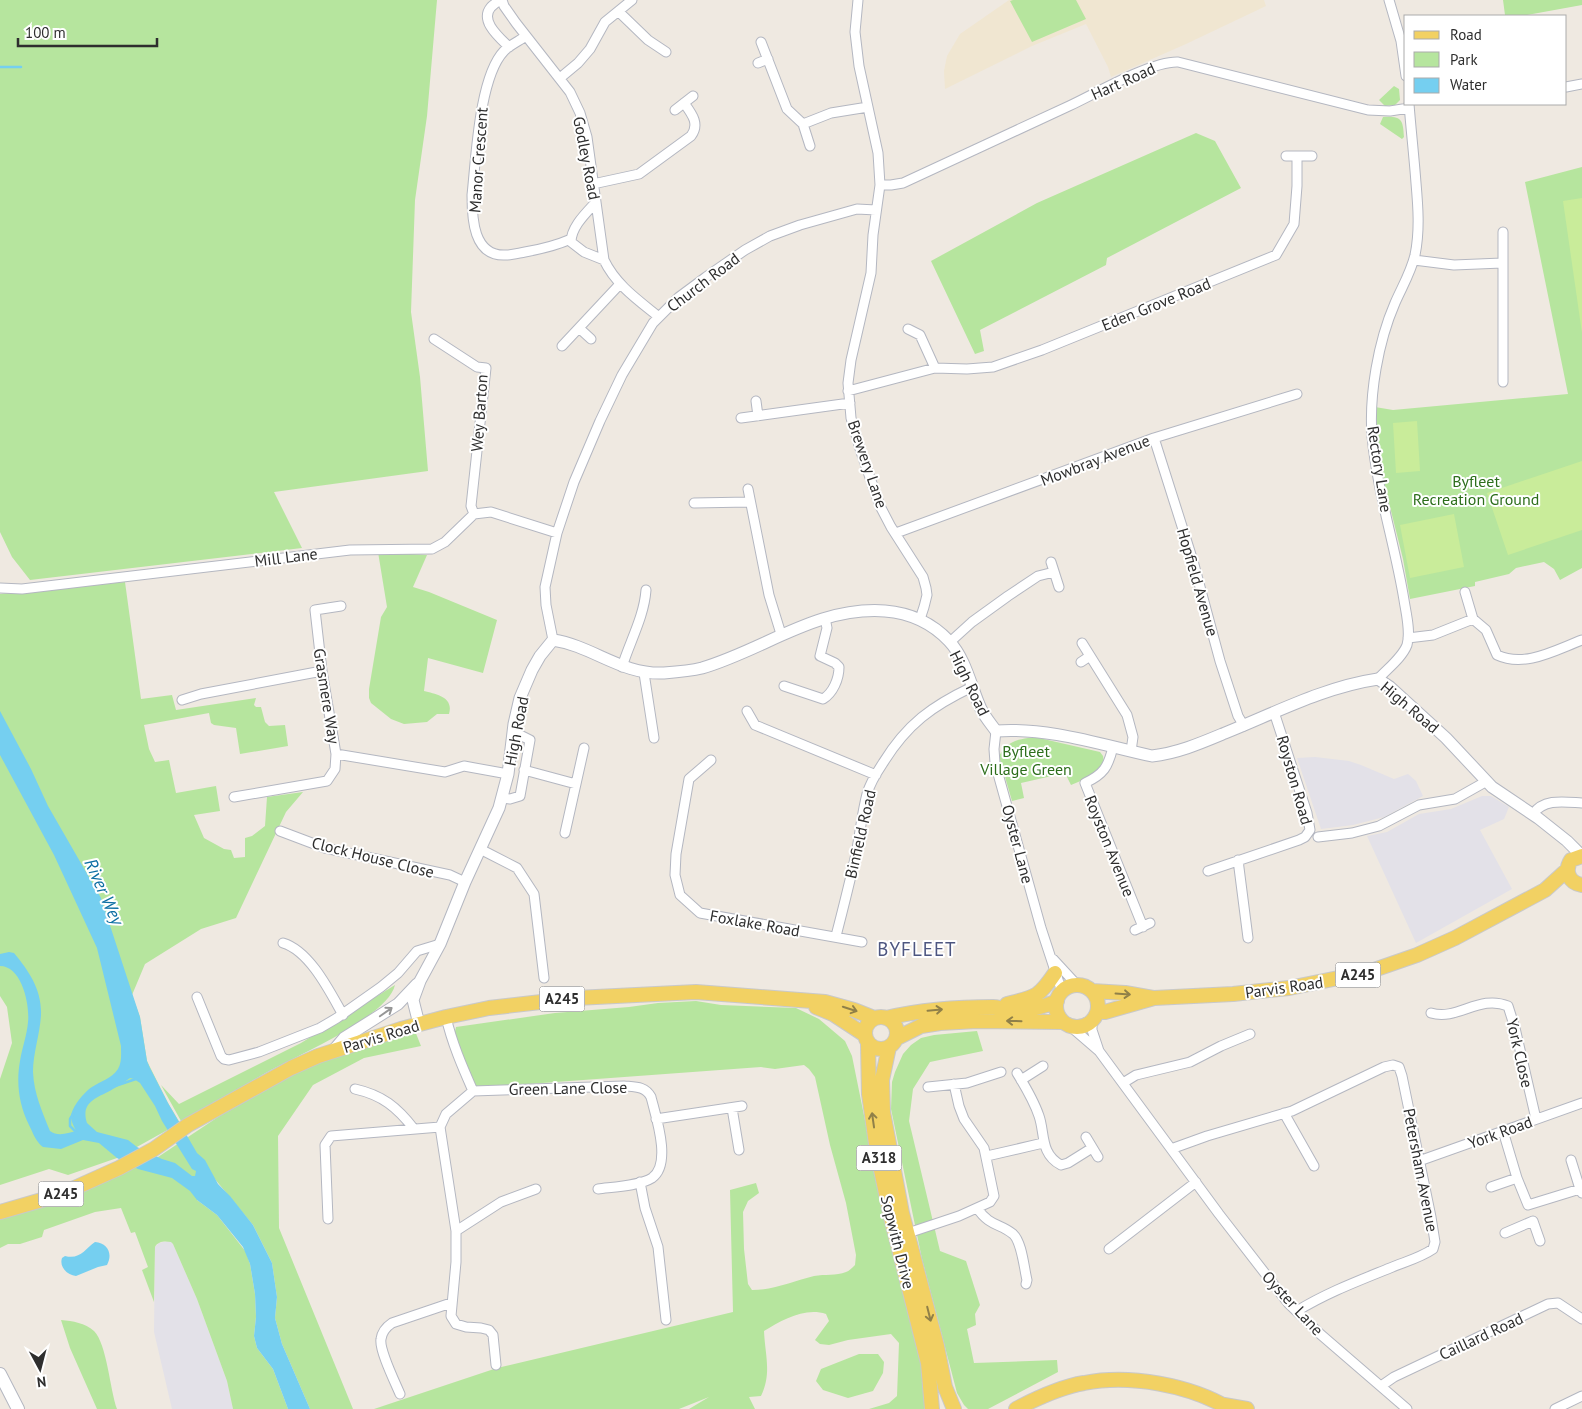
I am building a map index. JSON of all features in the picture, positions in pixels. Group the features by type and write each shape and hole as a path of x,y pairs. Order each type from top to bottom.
{"main road":[{"name":"Parvis Road","path":"1092,991 1125,993 1154,998 1233,994 1289,988 1368,972 1417,955 1456,938 1545,890 1575,879 1574,858 1582,856"},
{"path":"866,1039 867,1025 880,1018 920,1011 995,1007 1020,1001 1039,994 1049,983 1055,972"},
{"path":"995,1007 1008,1009 1045,1006 1059,997 1069,987 1077,985"},
{"name":"A245","path":"1077,985 1092,991"},
{"path":"1092,991 1096,997 1095,1016"},
{"name":"Parvis Road","path":"0,1212 58,1195 119,1168 193,1122 292,1068 333,1051 446,1017 523,1003 628,994 696,992 835,1004 880,1018"},
{"path":"1059,997 1056,1009 1058,1016 1066,1024"},
{"name":"Parvis Road","path":"1095,1016 1154,998"},
{"name":"Parvis Road","path":"798,1000 833,1014 866,1039"},
{"name":"A245","path":"866,1039 871,1046 880,1049 921,1026 940,1023 977,1021 1066,1024 1078,1028 1085,1026 1095,1016"},
{"path":"880,1018 894,1024 896,1028 893,1042"},
{"name":"Sopwith Drive","path":"866,1039 869,1094 877,1151 891,1217 928,1363 932,1409"},
{"name":"Sopwith Drive","path":"893,1042 882,1080 883,1112 901,1205 937,1346 945,1387 954,1409"},
{"name":"A245","path":"0,1205 47,1198"},
{"path":"0,1374 18,1409"},
{"path":"1016,1409 1049,1393 1084,1383 1122,1380 1142,1381 1185,1391 1227,1407 1247,1409"}],"street":[{"name":"Godley Road","path":"502,0 504,6 526,36 570,92 580,113 587,137 604,260 610,274 659,317"},
{"path":"502,0 491,7 487,14 488,23 509,47"},
{"path":"560,78 578,63 590,49 605,22 632,0"},
{"path":"858,0 855,32 859,66 878,153 880,185 876,210"},
{"path":"1389,0 1401,42 1404,62"},
{"path":"619,12 648,40 666,52"},
{"name":"Manor Crescent","path":"526,36 502,52 487,84 483,101 472,195 472,209 477,236 483,247 504,256 548,248 570,239"},
{"path":"761,42 787,109 803,124 810,146"},
{"path":"758,64 768,59"},
{"name":"Hart Road","path":"880,185 902,183 1160,64 1171,62 1178,62 1368,110 1390,111 1409,106"},
{"path":"1567,87 1582,84"},
{"path":"675,110 693,96"},
{"path":"593,184 639,174 691,136 695,130 695,124 693,116 684,103"},
{"name":"Rectory Lane","path":"1408,638 1400,574 1376,469 1371,424 1372,395 1382,344 1395,303 1414,260 1418,232 1418,209 1409,106"},
{"path":"803,124 831,114 868,107"},
{"path":"1286,156 1312,156"},
{"name":"Eden Grove Road","path":"848,391 935,368 967,369 993,367 1042,350 1276,255 1294,224 1297,156"},
{"path":"596,202 577,224 570,242 584,252 604,260"},
{"name":"Church Road","path":"553,640 545,594 557,533 574,482 622,375 653,323 679,297 746,250 770,236 800,225 857,209 876,210"},
{"name":"Brewery Lane","path":"876,210 871,273 850,360 848,391 851,418 880,506 891,528 896,533 923,578 926,588 926,602 920,619"},
{"path":"1503,232 1503,382"},
{"path":"1414,260 1454,265 1502,263"},
{"path":"562,346 620,284"},
{"path":"578,328 591,339"},
{"path":"908,329 920,336 935,368"},
{"name":"Wey Barton","path":"434,339 477,367 486,368 471,506 474,514"},
{"name":"Mowbray Avenue","path":"896,533 1154,438 1297,394"},
{"path":"756,401 758,416"},
{"path":"741,418 850,403"},
{"name":"Hopfield Avenue","path":"1154,438 1193,561 1220,661 1238,716 1244,726"},
{"path":"748,489 768,595 781,634"},
{"path":"694,503 749,502"},
{"path":"474,514 491,512 557,533"},
{"name":"Mill Lane","path":"0,588 22,589 350,550 432,549 445,542 474,514"},
{"path":"1051,562 1059,587"},
{"path":"950,642 972,622 1008,596 1038,576 1054,572"},
{"path":"622,667 628,645 644,608 646,590"},
{"path":"1465,592 1473,619 1486,630 1497,655 1506,659 1528,660 1582,640"},
{"name":"Grasmere Way","path":"341,606 315,610 322,671 336,754 446,772 464,766 508,774"},
{"name":"High Road","path":"419,1024 413,1000 420,981 440,944 502,798 508,774 517,711 526,682 540,656 553,640 566,642 622,667 644,673 670,673 700,668 731,657 804,624 839,614 872,611 902,613 920,619 930,625 950,642 960,659 985,716 996,731 1025,730 1152,756 1164,755 1189,748 1274,712 1343,686 1378,679 1390,687 1446,738 1487,781 1533,814 1567,841 1582,856"},
{"path":"784,686 823,699 830,693 835,684 839,667 820,656 827,628 825,618"},
{"path":"1378,679 1398,658 1405,648 1408,638 1433,635 1473,619"},
{"path":"1082,643 1127,715 1133,737 1131,751"},
{"path":"1081,662 1090,656"},
{"path":"182,700 200,694 322,671"},
{"path":"644,673 654,738"},
{"name":"Binfield Road","path":"836,936 856,853 868,792 876,775 900,739 916,722 946,700 972,688"},
{"path":"747,711 755,725 876,775"},
{"name":"Royston Road","path":"1208,871 1299,840 1305,837 1310,830 1307,813 1274,712"},
{"name":"Oyster Lane","path":"996,731 995,763 1038,919 1051,957 1059,997"},
{"path":"502,798 510,799 520,796 530,740 514,732"},
{"name":"Royston Avenue","path":"1113,747 1110,762 1104,772 1085,783 1142,927"},
{"path":"565,833 584,748"},
{"path":"234,797 327,781 335,769 336,754"},
{"name":"Foxlake Road","path":"711,760 689,779 676,854 675,875 680,895 700,913 862,942"},
{"path":"524,770 576,784"},
{"name":"Royston Road","path":"1318,837 1352,833 1379,826 1420,806 1454,799 1487,781"},
{"path":"1533,814 1540,806 1549,803 1582,803"},
{"name":"Clock House Close","path":"280,830 325,848 450,876 465,882"},
{"name":"High Road","path":"1556,833 1575,879"},
{"path":"480,849 517,868 534,894 544,978"},
{"path":"1238,860 1248,938"},
{"path":"283,943 296,949 310,963 343,1015"},
{"path":"197,996 221,1056 229,1060 258,1052 303,1035 343,1015 398,973 416,951 440,944"},
{"name":"Oyster Lane","path":"1051,957 1077,985"},
{"name":"High Road","path":"333,1051 344,1038 398,1004 420,981"},
{"name":"York Close","path":"1431,1013 1439,1016 1450,1014 1481,1003 1498,1002 1508,1006 1515,1028 1536,1119"},
{"name":"Oyster Lane","path":"1095,1016 1092,1030 1099,1051"},
{"path":"446,1017 457,1055 473,1090 446,1114 440,1127 456,1232 456,1262 451,1316 456,1324 489,1330 493,1335 496,1364"},
{"name":"Oyster Lane","path":"1066,1024 1099,1051 1268,1277 1297,1311 1319,1333 1407,1409"},
{"path":"1123,1083 1136,1075 1190,1062 1250,1034"},
{"name":"Petersham Avenue","path":"1171,1149 1304,1106 1364,1075 1393,1065 1399,1067 1435,1242 1433,1249 1424,1255 1322,1297 1297,1311"},
{"path":"1043,1066 1019,1076 1040,1116 1043,1143 1056,1163 1061,1165 1068,1163 1092,1148"},
{"path":"928,1087 967,1083 1000,1072"},
{"path":"908,1233 959,1216 990,1202 994,1196 987,1156 984,1148 964,1119 954,1084"},
{"name":"Green Lane Close","path":"473,1090 624,1086 641,1088 648,1091 656,1119 662,1154 658,1173 650,1179 640,1182 598,1189"},
{"path":"354,1089 367,1092 392,1104 414,1129"},
{"name":"York Road","path":"1419,1161 1582,1103"},
{"path":"656,1119 742,1106"},
{"path":"732,1108 739,1150"},
{"path":"1284,1113 1314,1166"},
{"path":"328,1219 325,1145 331,1136 440,1127"},
{"path":"1503,1131 1517,1178 1540,1241"},
{"path":"1086,1137 1098,1157"},
{"path":"987,1156 1043,1143"},
{"path":"1528,1205 1581,1191 1570,1160"},
{"path":"1490,1187 1517,1178"},
{"path":"640,1182 645,1208 658,1247 666,1320"},
{"path":"1109,1248 1196,1182"},
{"path":"456,1232 501,1202 536,1189"},
{"path":"977,1208 990,1223 1011,1233 1017,1239 1027,1280 1026,1284"},
{"path":"1505,1233 1532,1221"},
{"path":"400,1394 380,1340 384,1329 392,1323 451,1303"},
{"name":"Caillard Road","path":"1381,1386 1394,1377 1548,1304 1558,1303 1582,1318"},
{"path":"1555,1409 1582,1396"}],"shaded area":[{"path":"1009,0 1264,0 1266,6 1111,77 1108,67 1086,24 1032,46 945,89 944,71 947,56 960,34"},
{"path":"1315,757 1349,761 1394,779 1408,774 1416,781 1423,796 1384,817 1353,825 1321,829 1297,758"},
{"path":"1482,796 1491,796 1509,807 1504,819 1480,830 1512,889 1416,943 1367,836 1387,832 1419,814 1451,809"},
{"path":"171,1241 173,1244 197,1299 227,1381 233,1409 172,1409 154,1332 155,1247 159,1243"}],"green space":[{"path":"0,0 437,0 427,116 415,200 411,312 420,377 428,471 274,492 302,548 30,580 12,557 0,532"},
{"path":"1076,0 1086,19 1032,42 1010,1"},
{"path":"1503,0 1582,0 1582,5 1527,15 1505,15"},
{"path":"1394,86 1399,89 1400,100 1395,105 1385,106 1379,100"},
{"path":"1383,117 1394,117 1400,120 1404,131 1402,139 1380,124"},
{"path":"1196,133 1215,141 1241,188 1107,258 1106,265 980,330 984,351 975,354 931,261 1037,203"},
{"name":"Byfleet Recreation Ground","path":"1582,167 1582,568 1560,580 1554,569 1544,562 1516,568 1509,574 1475,582 1475,586 1410,599 1403,559 1378,454 1375,407 1393,410 1568,394 1525,182"},
{"path":"1582,198 1582,333 1563,201"},
{"path":"1417,421 1420,471 1396,473 1393,423"},
{"path":"1582,461 1582,530 1508,555 1487,493"},
{"path":"1454,514 1464,567 1410,578 1400,525"},
{"path":"378,552 427,555 413,587 497,620 483,673 428,658 424,691 443,697 450,708 449,714 437,714 427,722 404,724 391,719 371,703 369,698 381,617 387,607"},
{"path":"125,582 141,699 172,695 176,710 256,698 254,705 261,707 265,722 269,726 285,725 288,746 240,754 236,728 214,725 211,723 209,713 144,725 149,749 155,762 169,760 176,793 216,786 220,811 194,815 204,838 224,849 231,850 234,858 245,857 245,838 252,836 265,826 267,797 303,792 286,812 236,918 201,929 145,964 132,995 140,1017 147,1061 180,1123 117,1158 68,1175 49,1169 0,1185 0,1079 12,1043 7,1007 0,996 0,594"},
{"name":"Byfleet Village Green","path":"1028,738 1039,738 1100,752 1104,762 1089,776 1071,785 1065,773 1021,783 1024,798 1012,801 999,756 1011,743"},
{"path":"395,985 389,997 360,1022 321,1045 260,1076 186,1121 181,1121 161,1085 179,1104 301,1043"},
{"path":"696,1001 721,1005 796,1008 819,1019 845,1041 852,1056 872,1155 921,1345 929,1409 869,1409 889,1403 897,1396 899,1343 891,1334 848,1340 829,1345 820,1344 815,1340 829,1321 826,1314 810,1312 786,1319 764,1331 767,1372 761,1396 749,1397 755,1409 689,1409 709,1397 679,1409 374,1409 497,1368 733,1312 730,1190 756,1183 759,1193 748,1201 743,1212 744,1249 748,1284 752,1290 776,1287 814,1276 842,1273 855,1265 856,1255 846,1203 830,1145 815,1077 804,1065 775,1069 761,1067 475,1088 454,1036 456,1027 555,1013"},
{"path":"415,1031 421,1046 364,1058 313,1085 278,1136 279,1228 353,1409 310,1409 282,1344 275,1318 277,1297 272,1263 253,1225 214,1178 197,1200 217,1215 246,1252 255,1294 256,1317 254,1336 257,1348 273,1369 288,1409 233,1409 227,1381 197,1299 173,1244 171,1242 162,1242 155,1247 154,1302 142,1270 148,1267 135,1232 131,1233 121,1208 95,1212 44,1230 42,1237 20,1244 8,1244 0,1248 0,1212 158,1157 239,1103 294,1072"},
{"path":"977,1031 983,1051 930,1062 913,1089 909,1121 940,1251 966,1261 980,1305 975,1314 976,1325 967,1329 974,1363 1057,1360 1058,1372 988,1409 968,1409 957,1393 922,1259 891,1109 892,1082 895,1072 903,1054 911,1045 921,1038 934,1035"},
{"path":"61,1320 83,1324 94,1331 98,1337 105,1356 117,1409 97,1409 70,1348"},
{"path":"859,1354 878,1354 884,1362 883,1373 873,1391 848,1398 823,1390 816,1381 821,1369"}],"water":[{"path":"0,711 31,769 48,806 101,898 140,1017 147,1061 150,1068 197,1153 205,1160 218,1184 253,1225 272,1263 277,1297 275,1318 282,1344 310,1409 288,1409 273,1369 257,1348 254,1336 256,1317 255,1294 250,1264 243,1247 217,1215 172,1178 138,1169 117,1158 99,1143 83,1140 61,1149 43,1147 32,1131 23,1110 18,1086 20,1061 27,1027 28,1006 19,979 14,972 0,966 0,954 14,953 34,981 37,989 41,1015 33,1072 41,1109 50,1131 60,1134 76,1131 71,1118 74,1108 89,1089 109,1078 118,1069 121,1061 121,1046 97,948 54,855 0,755","holes":["130,1078 140,1083 192,1169 196,1171 195,1176 192,1176 175,1163 137,1147 128,1140 97,1132 87,1123 86,1110 92,1101"]},
{"path":"95,1242 103,1244 108,1250 109,1261 107,1265 76,1276 65,1270 61,1261 62,1258 78,1255"}],"waterway":[{"path":"0,67 21,67"},
{"name":"River Wey","path":"115,1086 136,1079"},
{"name":"River Wey","path":"73,1114 70,1119 70,1126 77,1133"}],"district":[{"name":"BYFLEET","path":"917,949"}]}
